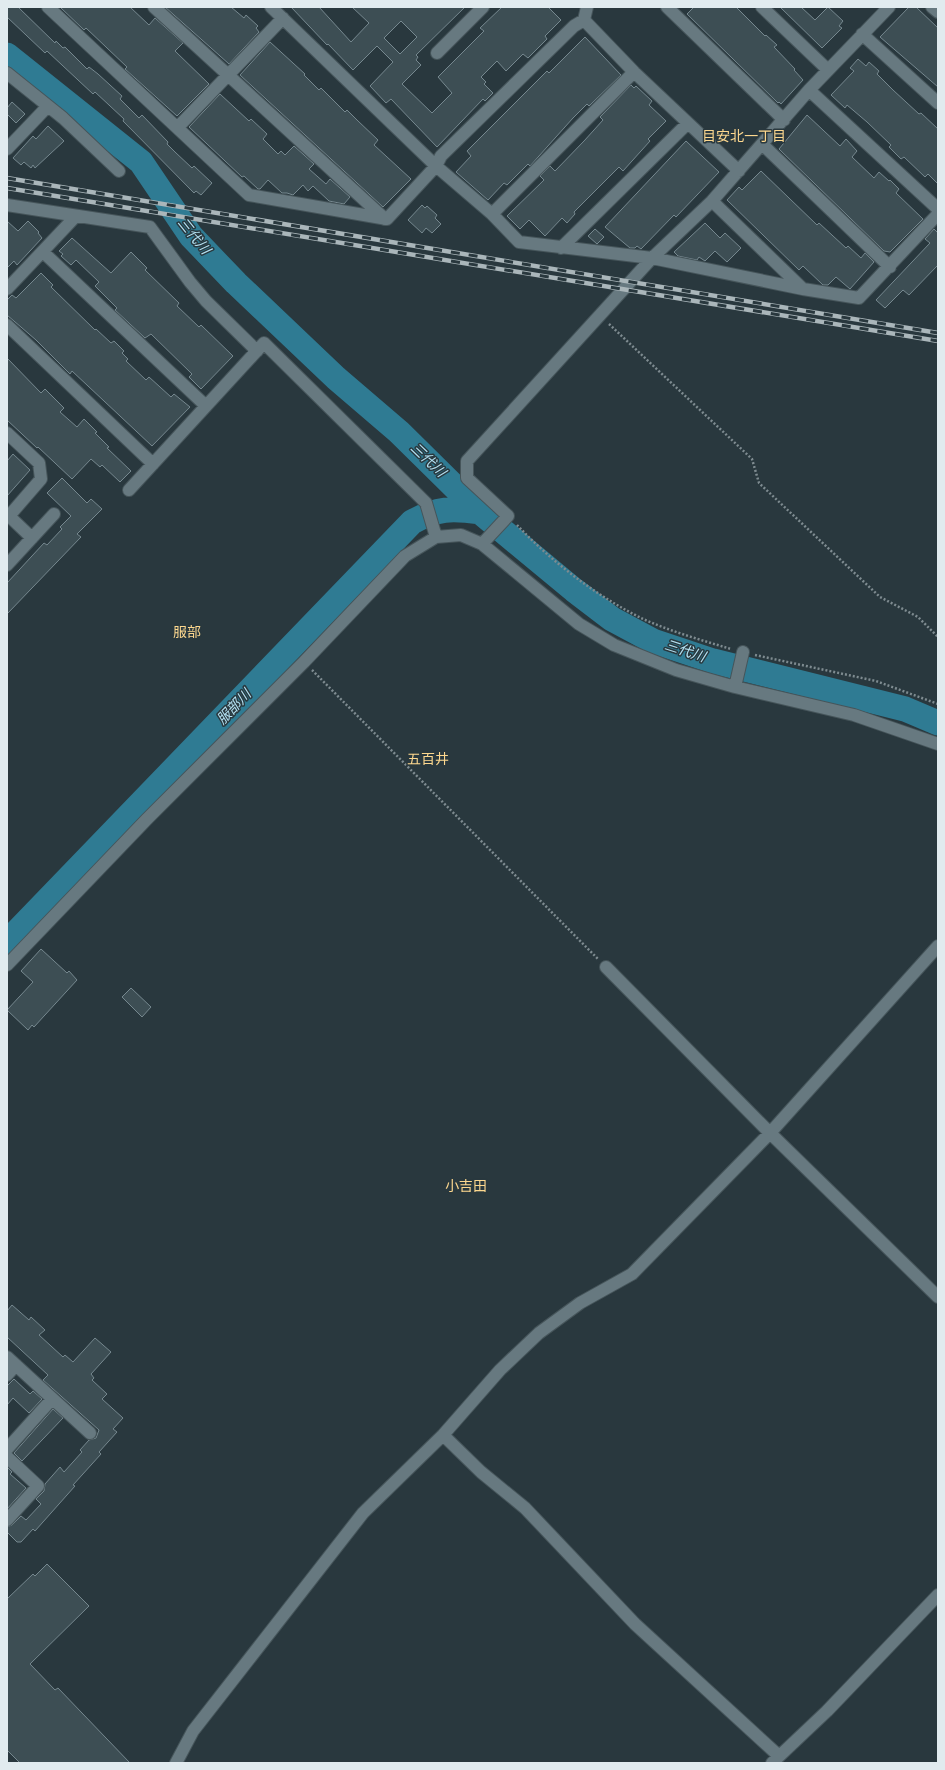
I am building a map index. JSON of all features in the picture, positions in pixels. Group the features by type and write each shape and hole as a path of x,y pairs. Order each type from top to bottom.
{"street":[{"path":"48,7 249,195 385,219 387,219 436,166 441,156 574,26 584,20 587,7"},
{"path":"154,7 385,219"},
{"path":"271,7 436,166 492,214 519,242 652,258 803,289 859,298 890,267 938,214"},
{"path":"437,54 484,7"},
{"path":"667,7 784,120"},
{"path":"762,7 828,70"},
{"path":"484,542 506,518 467,478 467,461 599,315 632,282 652,258 712,200 763,145 809,90 889,7"},
{"path":"932,7 938,12"},
{"path":"178,127 283,18"},
{"path":"584,20 634,72 739,171"},
{"path":"862,34 938,103"},
{"path":"492,214 634,72"},
{"path":"7,73 48,106 119,171"},
{"path":"809,90 938,209"},
{"path":"7,150 48,106"},
{"path":"561,248 688,123"},
{"path":"763,145 890,267"},
{"path":"712,200 803,289"},
{"path":"7,205 150,227 206,301 256,351"},
{"path":"7,289 76,216"},
{"path":"43,252 206,406"},
{"path":"7,325 153,464"},
{"path":"129,490 264,343 426,503 435,533"},
{"path":"7,433 39,463 41,479 8,516 32,538"},
{"path":"7,565 54,514"},
{"path":"7,965 147,819 304,662 405,556 435,533 461,535 484,542 579,624 614,645 676,670 854,715 938,744"},
{"path":"735,686 743,654"},
{"path":"176,1763 193,1731 363,1514 443,1435 500,1370 539,1333 580,1303 632,1274 770,1133 938,946"},
{"path":"606,967 770,1133 938,1297"},
{"path":"7,1375 11,1361 90,1433"},
{"path":"7,1449 52,1399"},
{"path":"443,1435 481,1472 525,1508 635,1624 776,1760 826,1711 938,1594"},
{"path":"7,1457 38,1486 7,1520"}],"path":[{"path":"599,315 752,459 759,483 880,597 918,617 938,637"},
{"path":"506,518 538,547 585,584 641,618 693,638 743,654 876,681 938,704"},
{"path":"304,662 606,967"}],"building":[{"path":"7,7 18,7 55,43 56,41 63,48 65,47 87,69 89,67 98,74 122,96 120,99 139,118 142,115 168,142 167,144 175,152 192,168 194,166 212,183 201,195 196,191 194,193 123,121 124,119 95,92 93,94 47,51 45,53 7,17"},
{"path":"60,7 130,7 149,25 155,18 183,43 175,51 209,84 177,116 125,69 127,67 86,28 84,30"},
{"path":"165,7 231,7 244,18 246,15 258,26 256,28 259,32 229,64"},
{"path":"291,7 319,7 351,42 369,23 352,7 465,7 416,55 418,57 416,60 421,65 402,84 432,113 452,93 438,77 484,31 480,28 502,7 548,7 561,20 545,36 547,39 528,58 523,54 506,71 497,61 481,77 486,82 484,84 493,93 485,101 483,99 437,147 391,99 386,103 370,86 393,62 377,46 353,70 328,44 327,45","holes":["401,21 417,37 400,54 384,38"]},
{"path":"694,7 736,7 765,36 766,35 777,45 774,47 795,69 794,70 803,80 781,104 779,102 778,103 687,14"},
{"path":"780,7 801,7 815,20 828,7 843,21 839,26 842,28 822,48"},
{"path":"909,7 916,7 938,28 938,87 880,37"},
{"path":"585,37 621,75 589,106 587,104 573,118 530,166 528,164 507,185 504,183 488,200 456,172 471,156 467,151 547,71 549,73"},
{"path":"270,42 305,74 304,75 319,90 321,88 345,112 347,110 378,140 374,145 411,179 383,207 240,75"},
{"path":"858,59 866,66 869,62 879,71 877,74 893,90 938,129 938,184 928,174 925,177 904,157 901,159 889,147 891,145 867,122 847,105 845,108 831,95 854,71 850,68"},
{"path":"631,85 634,88 636,86 652,101 649,105 666,121 648,139 650,141 623,171 619,167 574,212 575,214 567,223 562,218 545,236 529,220 520,229 507,216 544,180 540,176 550,166 555,171 584,141 603,120 600,117"},
{"path":"220,94 249,121 251,119 267,134 263,139 278,154 281,151 285,155 294,146 314,164 309,169 326,184 330,179 350,197 344,204 329,201 313,186 308,191 303,185 293,195 282,193 268,180 260,189 258,189 244,176 242,177 189,127"},
{"path":"12,102 25,114 16,123 7,114 7,108"},
{"path":"807,115 840,146 846,139 857,151 852,157 874,178 879,172 889,181 890,180 899,189 896,193 923,219 890,252 884,251 779,149"},
{"path":"48,126 64,141 35,168 33,165 31,168 24,162 21,165 13,158 33,136 36,139"},
{"path":"686,141 719,172 676,217 674,215 641,249 637,246 635,248 630,248 605,227"},
{"path":"761,171 817,225 819,223 846,248 848,246 861,258 865,253 874,262 850,289 836,277 828,285 823,285 803,266 799,270 727,200 739,187 742,190"},
{"path":"422,205 425,208 427,206 437,215 435,218 441,224 432,233 426,228 422,233 408,220"},
{"path":"7,221 18,231 28,221 39,232 38,233 42,238 17,265 14,261 7,268"},
{"path":"705,223 720,238 725,233 741,248 727,262 715,251 705,261 699,257 697,260 678,256 674,252"},
{"path":"595,229 604,237 597,244 588,236"},
{"path":"934,229 938,233 938,265 909,295 903,290 885,308 876,300 930,243 925,239"},
{"path":"72,238 111,273 131,252 147,268 145,270 179,303 177,306 199,327 201,325 233,356 201,389 189,377 192,374 151,334 145,338 115,310 117,308 95,286 99,282 76,260 71,265 61,256 63,254 59,251"},
{"path":"41,273 53,285 51,287 95,330 96,329 111,343 114,341 124,351 122,353 128,359 126,361 146,380 149,377 171,397 174,394 190,407 152,446 72,371 70,374 36,340 7,315 7,300 12,295 16,298"},
{"path":"7,358 41,393 45,389 64,408 60,412 77,427 84,419 97,432 95,433 109,447 107,448 131,471 120,482 102,465 100,467 91,459 72,479 7,420"},
{"path":"13,454 30,470 7,496 7,461"},
{"path":"62,478 87,503 91,499 102,509 77,534 81,537 7,614 7,583 44,543 47,545 62,529 60,527 71,516 47,493"},
{"path":"41,949 67,973 69,971 77,980 34,1027 32,1025 28,1030 7,1010 33,982 21,971"},
{"path":"131,988 151,1007 142,1017 122,997"},
{"path":"12,1305 29,1320 31,1317 45,1330 39,1335 63,1357 65,1355 73,1362 95,1338 111,1352 91,1374 94,1378 92,1380 107,1394 102,1399 123,1418 113,1429 117,1432 99,1452 101,1454 73,1485 75,1486 35,1531 33,1529 21,1542 17,1542 7,1532 7,1527 12,1525 21,1516 26,1520 41,1504 36,1499 44,1491 45,1484 60,1467 64,1472 82,1452 80,1450 89,1440 96,1438 99,1430 43,1380 48,1375 7,1337 7,1311"},
{"path":"14,1379 30,1394 33,1391 42,1399 29,1413 13,1398 7,1405 7,1386"},
{"path":"53,1409 63,1418 22,1461 14,1453"},
{"path":"7,1467 12,1472 10,1474 26,1488 7,1509"},
{"path":"47,1564 89,1606 30,1664 55,1690 58,1688 130,1763 20,1763 7,1750 7,1599 33,1574 35,1576"}],"waterway":[{"name":"三代川","path":"7,55 141,162 191,236 236,283 336,378 399,432 480,512 574,590 612,619 653,641 713,661 905,709 938,723"},
{"name":"服部川","path":"7,942 412,522 429,514 445,510 480,512"}],"railway":[{"path":"7,178 938,333"},
{"path":"7,188 938,341"}],"district":[{"name":"目安北一丁目","path":"744,136"},
{"name":"服部","path":"187,632"},
{"name":"五百井","path":"428,759"},
{"name":"小吉田","path":"466,1186"}]}
